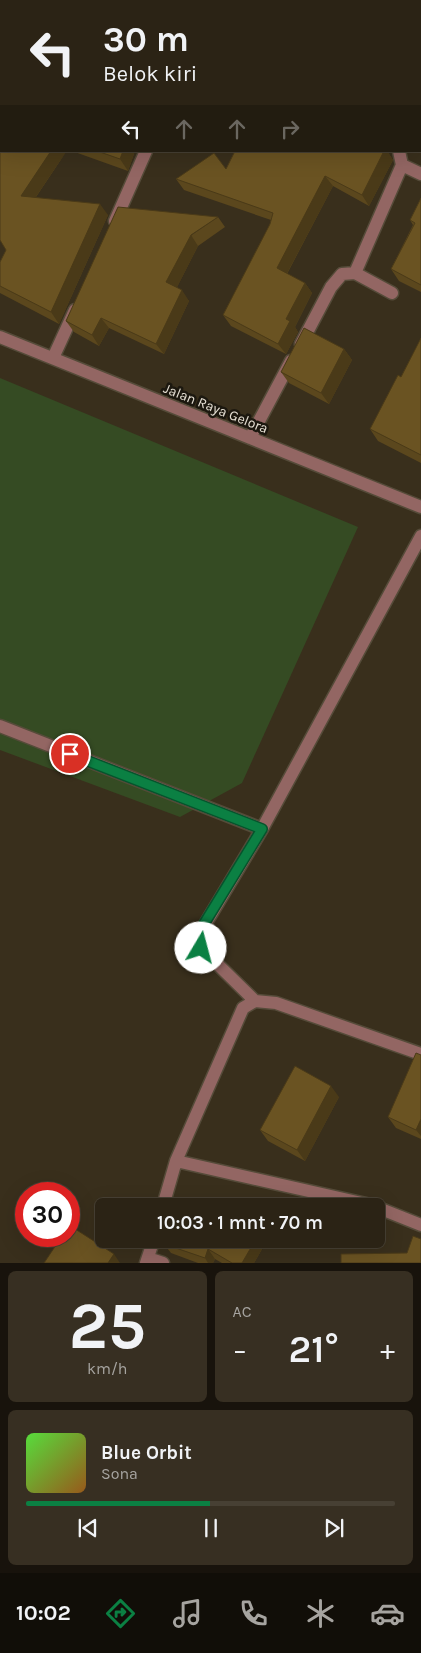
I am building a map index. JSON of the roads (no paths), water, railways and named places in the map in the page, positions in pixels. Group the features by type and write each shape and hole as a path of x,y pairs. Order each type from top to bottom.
{"street":[{"path":"110,232 146,152"},
{"path":"355,272 402,165 399,152"},
{"path":"402,165 421,174"},
{"path":"250,438 331,287 342,274 355,272 392,293"},
{"path":"53,358 82,295"},
{"name":"Jalan Raya Gelora","path":"0,337 421,507"},
{"path":"255,1001 201,948 199,938 204,924 262,829 421,536"},
{"path":"0,726 262,829"},
{"path":"165,1198 176,1161 236,1021 243,1008 255,1001 276,1003 421,1054"},
{"path":"176,1161 340,1198"},
{"path":"385,1210 421,1225"},
{"path":"151,1248 147,1260 163,1263"}]}
